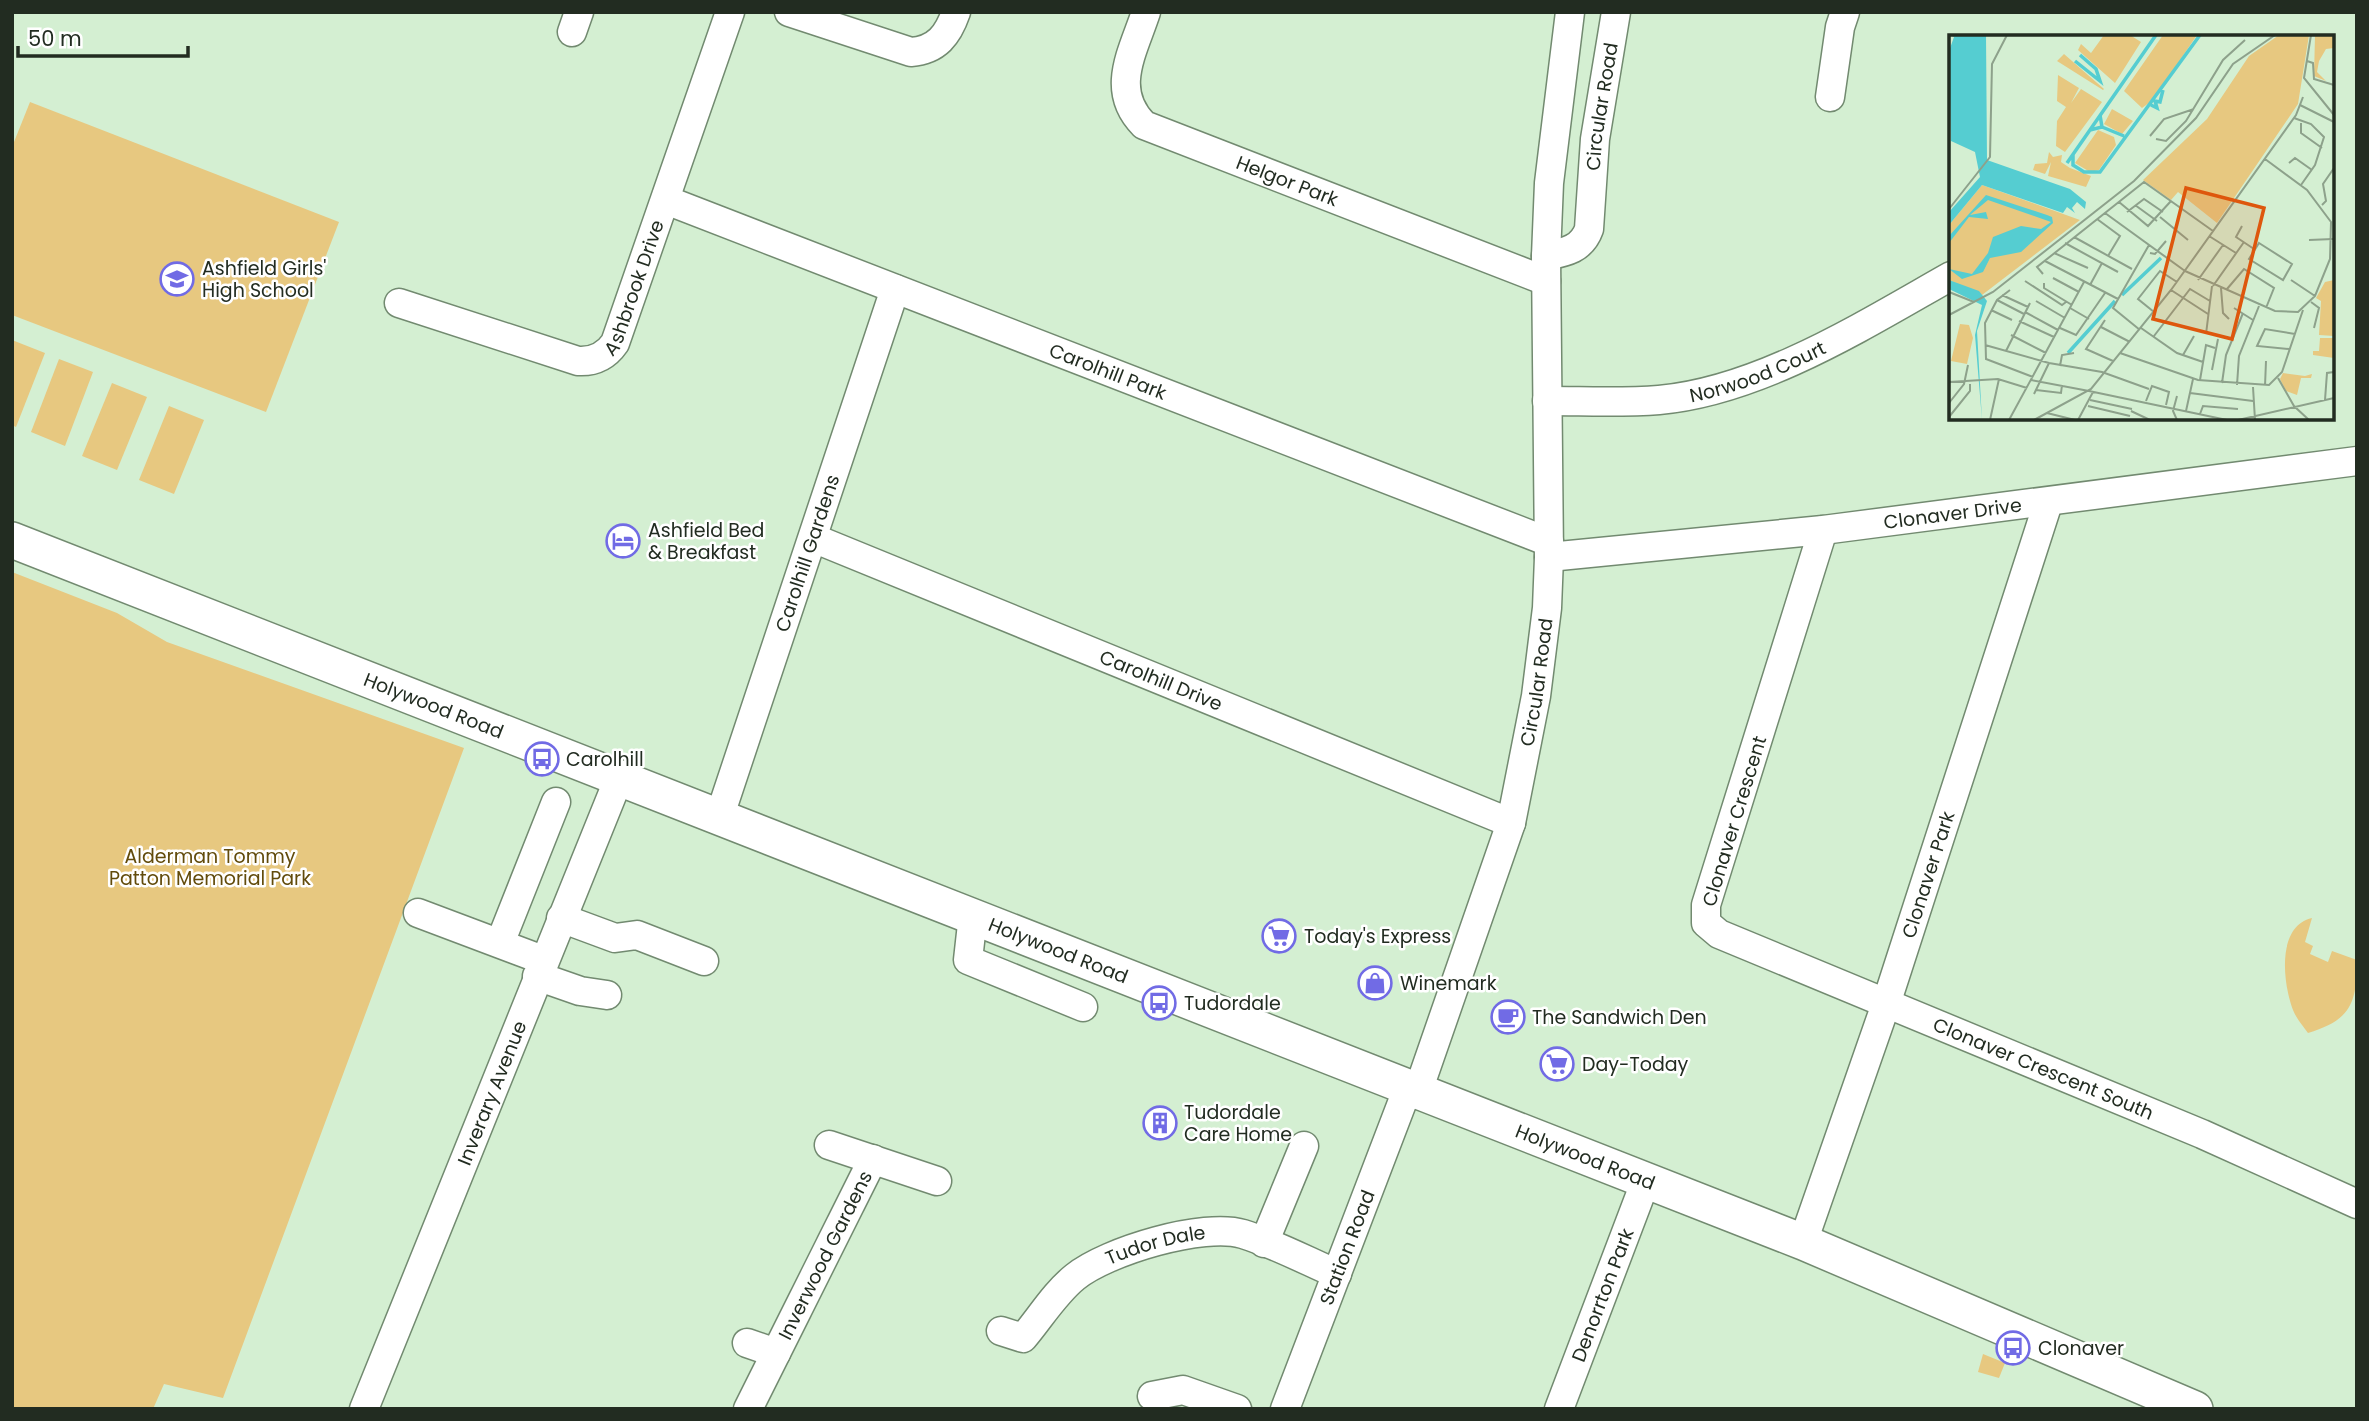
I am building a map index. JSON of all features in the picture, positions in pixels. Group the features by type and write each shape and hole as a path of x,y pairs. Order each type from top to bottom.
{"main road":[{"name":"Holywood Road","path":"12,540 720,815 1803,1242 2196,1409"}],"street":[{"name":"Ashbrook Drive","path":"399,303 569,359 587,361 598,358 615,343 730,12"},
{"path":"789,12 911,52 934,46 944,38 956,12"},
{"name":"Helgor Park","path":"1146,12 1125,78 1125,96 1133,114 1144,125 1546,269"},
{"name":"Circular Road","path":"1414,1090 1511,823 1536,696 1547,607 1549,549 1546,269 1556,111 1570,12"},
{"name":"Circular Road","path":"1546,269 1585,241 1589,229 1595,139 1616,12"},
{"path":"1830,97 1840,27 1845,12"},
{"name":"Carolhill Park","path":"666,200 1549,549"},
{"name":"Norwood Court","path":"1547,401 1660,400 1741,380 1823,348 1949,277"},
{"name":"Carolhill Gardens","path":"720,815 895,289"},
{"name":"Clonaver Drive","path":"1549,549 1823,530 2357,461"},
{"name":"Clonaver Park","path":"1803,1242 1887,1001 2048,503"},
{"name":"Clonaver Crescent","path":"1823,530 1706,905 1706,923 1718,934 1887,1001"},
{"name":"Carolhill Drive","path":"813,538 1511,823"},
{"name":"Inverary Avenue","path":"364,1409 619,778"},
{"path":"500,943 556,802"},
{"path":"418,913 500,943 580,991 607,995"},
{"name":"Holywood Road","path":"973,915 968,960 1083,1007"},
{"path":"561,918 615,938 637,935 704,961"},
{"name":"Clonaver Crescent South","path":"1887,1001 2202,1134 2357,1204"},
{"name":"Station Road","path":"1285,1409 1399,1109 1414,1090"},
{"path":"830,1145 937,1181"},
{"path":"1264,1243 1304,1146"},
{"name":"Inverwood Gardens","path":"748,1409 873,1159"},
{"name":"Denorrton Park","path":"1559,1409 1646,1180"},
{"name":"Tudor Dale","path":"1001,1331 1023,1338 1077,1275 1096,1263 1180,1235 1215,1230 1243,1234 1338,1275"},
{"name":"Inverwood Gardens","path":"747,1343 776,1353"},
{"path":"1152,1396 1184,1390 1237,1409"}],"green space":[{"path":"30,102 339,222 266,412 12,315 12,147"},
{"path":"12,340 45,353 16,427 12,425"},
{"path":"59,359 93,372 65,446 31,432"},
{"path":"112,383 147,397 117,470 82,456"},
{"path":"169,406 204,420 174,494 139,480"},
{"name":"Alderman Tommy Patton Memorial Park","path":"12,572 117,613 167,642 464,748 223,1398 164,1384 153,1409 12,1409"},
{"path":"2312,918 2305,942 2313,946 2310,954 2328,962 2332,951 2357,960 2357,975 2349,1008 2334,1022 2308,1033 2296,1016 2289,999 2285,957 2292,932 2300,923"},
{"path":"1983,1354 2005,1363 1999,1378 1978,1372"}],"place":[{"name":"Ashfield Girls' High School","path":"177,279"},
{"name":"Ashfield Bed & Breakfast","path":"623,541"},
{"name":"Carolhill","path":"542,759"},
{"name":"Today's Express","path":"1279,936"},
{"name":"Winemark","path":"1375,983"},
{"name":"Tudordale","path":"1159,1003"},
{"name":"The Sandwich Den","path":"1508,1017"},
{"name":"Day-Today","path":"1557,1064"},
{"name":"Tudordale Care Home","path":"1160,1123"},
{"name":"Clonaver","path":"2013,1348"}]}
